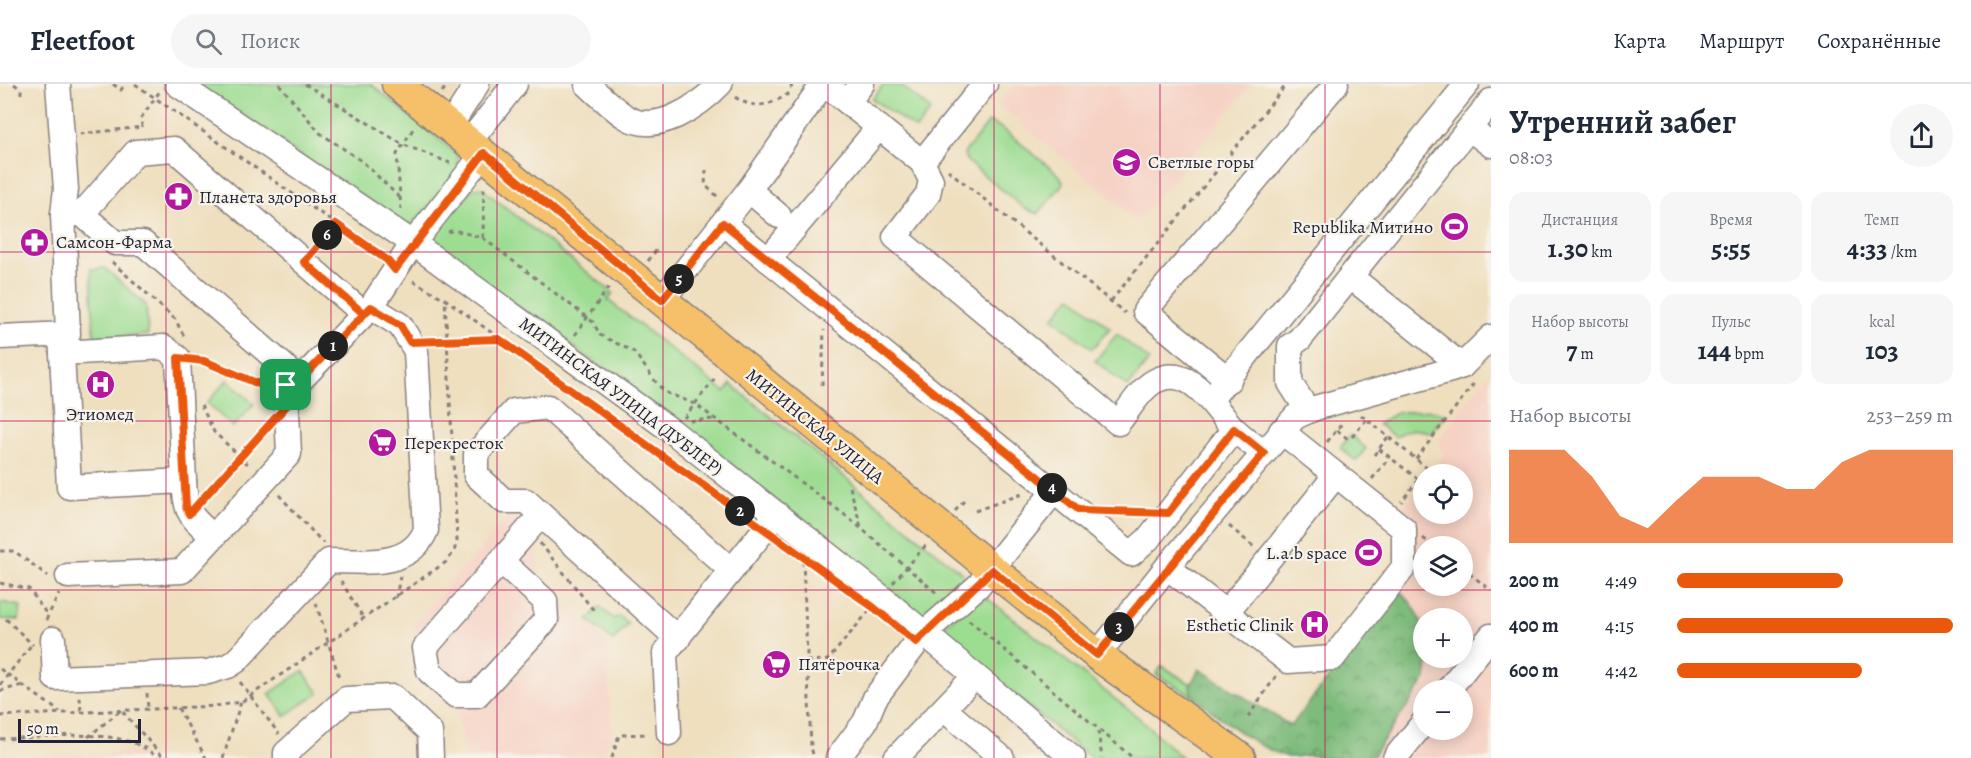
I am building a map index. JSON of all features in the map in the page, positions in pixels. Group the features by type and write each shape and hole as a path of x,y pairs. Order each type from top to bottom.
{"main road":[{"name":"МИТИНСКАЯ УЛИЦА","path":"397,84 465,146 662,300 1097,655 1240,758"}],"street":[{"path":"58,84 66,189 73,214 68,334 61,344 69,487 184,481"},
{"path":"465,146 477,84"},
{"path":"286,395 367,310 392,261 413,243 465,146 515,84"},
{"path":"587,84 627,118 651,124 687,109 719,85"},
{"path":"662,300 723,211 749,190 824,84 855,93 879,127 925,157 931,180 928,194 895,237 1118,423 1152,382 1169,375 1186,380 1211,399 1234,429 1264,453"},
{"path":"925,157 985,84"},
{"path":"1229,380 1145,311 1336,84"},
{"path":"1211,399 1229,380 1239,364 1467,84"},
{"name":"МИТИНСКАЯ УЛИЦА (ДУБЛЕР)","path":"170,86 413,243 672,432 924,633 1073,758"},
{"path":"1308,411 1290,383 1290,346 1300,339 1351,278 1491,100"},
{"path":"768,260 879,127"},
{"path":"1470,129 1491,145"},
{"path":"41,640 54,664 55,678 194,674 228,666 309,582 326,552 372,561 404,556 420,544 426,530 417,351 400,325 367,310 304,262 174,149 135,152 73,214"},
{"path":"749,190 779,216"},
{"path":"723,211 768,260 1131,554 1148,539 1234,429"},
{"path":"68,576 182,571 289,454 285,367 143,243 115,243 73,214"},
{"path":"1351,278 1470,371"},
{"path":"1097,655 1167,567 1281,431 1296,417 1308,411 1419,381 1470,371 1491,337"},
{"path":"0,338 61,344 164,347 178,358 186,507 189,514 213,537"},
{"path":"678,639 535,523 525,501 504,501 476,475 476,454 514,411 548,407 731,570"},
{"path":"1167,567 1288,661 1333,658 1404,567 1404,529 1281,431"},
{"path":"1226,613 1335,476"},
{"path":"838,758 865,722 875,698 924,633 992,570 1052,488"},
{"path":"669,733 665,653 777,514"},
{"path":"501,561 545,602 546,620 477,695 455,695 429,671 425,648 501,561 535,523"},
{"path":"1456,680 1491,636"},
{"path":"896,758 945,710 975,676"},
{"path":"288,753 346,699 393,697 430,732 431,758"},
{"path":"945,710 1002,758"},
{"path":"1395,758 1413,736"}],"path":[{"path":"14,84 21,89 21,94"},
{"path":"113,84 121,90 125,84"},
{"path":"135,84 387,260 392,261 729,503"},
{"path":"279,84 320,133 363,162 400,198"},
{"path":"305,84 402,144 465,146"},
{"path":"442,92 448,84"},
{"path":"925,157 1111,301 1287,84"},
{"path":"719,85 745,104 764,105 778,101 792,91"},
{"path":"143,151 141,118 155,98 170,86"},
{"path":"401,218 397,154 418,123"},
{"path":"63,135 142,127"},
{"path":"706,170 705,185 723,211"},
{"path":"483,238 484,183"},
{"path":"304,262 336,224"},
{"path":"444,233 454,230 483,238 588,318 600,335 634,352 658,385 667,393 695,404 861,528 945,600"},
{"path":"648,261 658,248"},
{"path":"576,333 609,286"},
{"path":"0,716 178,708 241,702 437,571 454,552 457,540 444,299"},
{"path":"822,385 824,325 834,312"},
{"path":"410,342 499,339"},
{"path":"178,358 204,361 286,395 189,514"},
{"path":"1416,459 1470,371"},
{"path":"686,416 715,378"},
{"path":"1353,410 1422,464"},
{"path":"1324,446 1348,416"},
{"path":"681,422 715,419"},
{"path":"1337,430 1350,438 1366,420"},
{"path":"1374,455 1388,437"},
{"path":"1379,449 1413,476"},
{"path":"1370,482 1390,457"},
{"path":"1403,499 1413,486"},
{"path":"850,487 861,528"},
{"path":"975,511 1052,488"},
{"path":"953,513 964,501"},
{"path":"1079,510 1168,513"},
{"path":"535,523 595,612"},
{"path":"1225,523 1269,560"},
{"path":"306,527 326,552 365,619"},
{"path":"888,589 927,544"},
{"path":"0,551 14,550 47,576 68,576 48,616 29,589 0,583"},
{"path":"811,562 802,556 811,747 814,758"},
{"path":"1473,576 1491,590"},
{"path":"309,582 342,686"},
{"path":"807,661 828,660 873,607"},
{"path":"6,619 41,640 54,664"},
{"path":"969,620 1133,758"},
{"path":"0,685 41,640"},
{"path":"228,666 288,753"},
{"path":"0,669 62,713"},
{"path":"1248,717 1280,670"},
{"path":"0,691 23,686"},
{"path":"223,758 241,702"},
{"path":"178,708 206,758"},
{"path":"88,737 121,710"},
{"path":"121,710 164,758"},
{"path":"1098,729 1102,758"},
{"path":"612,758 619,735 669,733"},
{"path":"0,739 110,737 135,742 157,758"}],"shaded area":[{"name":"Светлые горы","path":"1014,84 1252,84 1138,221 997,104"},
{"path":"1491,370 1491,758 1371,758 1413,698 1413,740 1473,740 1473,680 1425,680 1428,668 1473,668 1473,608 1416,608 1398,589 1413,569 1413,596 1473,596 1473,536 1416,536 1417,524 1473,524 1473,464 1437,464 1445,455 1438,442"},
{"path":"1413,494 1413,516 1403,507"},
{"path":"508,517 536,544 539,582 607,639 612,739 601,752 557,758 466,758 456,709 422,678 412,626"},
{"path":"141,752 145,758 13,758"}],"green space":[{"path":"194,84 371,84 457,154 459,170 415,222 405,225"},
{"path":"884,84 899,84 931,110 916,129 872,99"},
{"path":"989,122 1003,129 1060,176 1063,183 1038,214 1024,208 967,161 964,154"},
{"path":"480,187 613,293 608,300 725,392 731,384 963,574 966,578 960,588 939,605 920,615 688,431 436,246 433,239 436,232 472,189"},
{"path":"105,268 146,305 148,335 94,338 91,269"},
{"path":"1071,296 1110,328 1092,349 1053,318"},
{"path":"1117,334 1149,360 1128,387 1095,361"},
{"path":"227,380 254,404 233,427 207,403"},
{"path":"1429,410 1446,414 1431,433 1412,430 1395,437 1378,424 1396,413"},
{"path":"1350,435 1366,448 1356,461 1340,448"},
{"path":"1398,589 1414,608 1413,668 1428,668 1426,679 1413,680 1413,698 1371,758 1320,758 1309,755 1288,757 1275,752 1250,739 1192,696 1190,686 1199,669 1291,726"},
{"path":"987,598 1139,718 1182,758 1091,758 942,634 941,628 977,599"},
{"path":"0,602 21,606 19,620 0,619"},
{"path":"600,607 613,618 620,617 628,624 613,641 588,620"},
{"path":"1162,666 1191,684 1192,696 1156,674"},
{"path":"303,671 319,693 285,716 269,694"}],"place":[{"name":"Светлые горы","path":"1127,162"},
{"name":"Планета здоровья","path":"178,197"},
{"name":"Republika Митино","path":"1454,227"},
{"name":"Самсон-Фарма","path":"35,242"},
{"name":"Этиомед","path":"100,385"},
{"name":"Перекресток","path":"383,443"},
{"name":"L.a.b space","path":"1368,553"},
{"name":"Esthetic Clinik","path":"1315,625"},
{"name":"Пятёрочка","path":"777,664"}],"route":[{"path":"286,385 266,387 204,361 185,361 178,358 186,507 189,514 287,405 286,395 371,307 400,325 410,342 499,339 873,607 916,642 992,570 1097,655 1167,567 1264,453 1234,429 1168,513 1079,510 723,223 662,300 484,153 413,243 395,270 387,260 336,224 304,262 364,314 286,395 286,385"}]}
